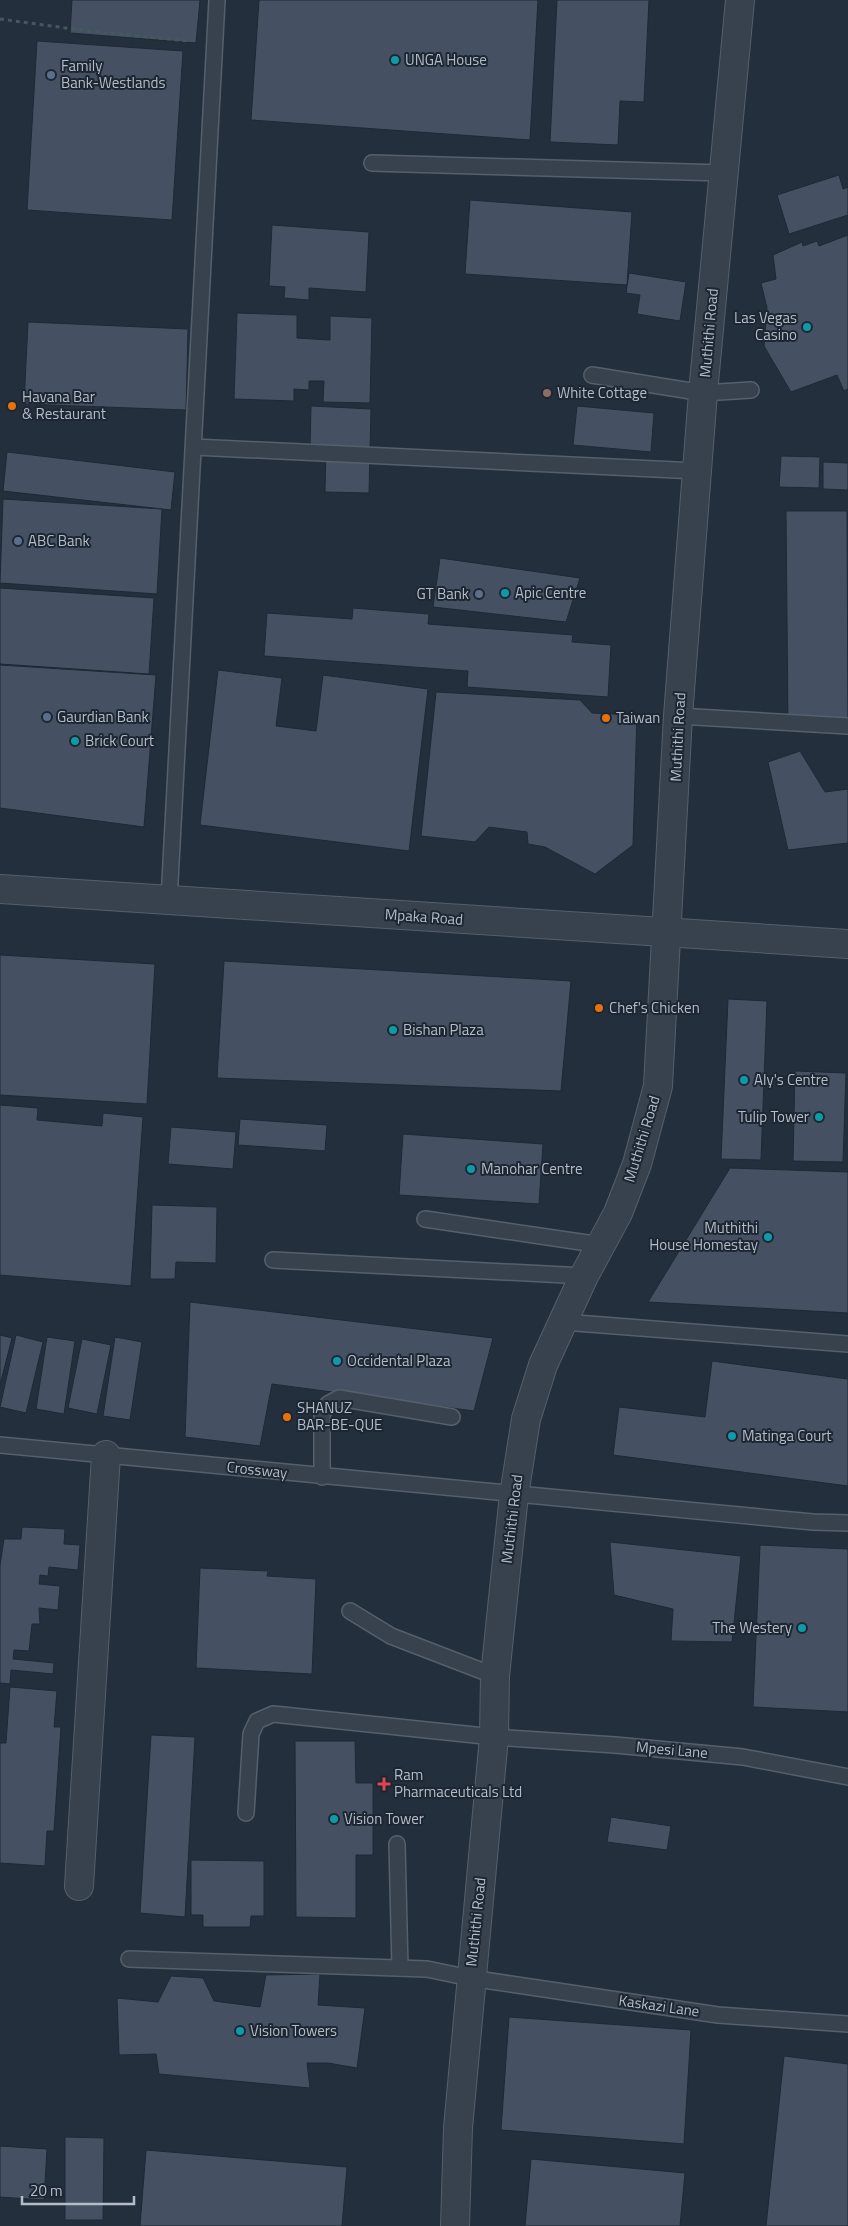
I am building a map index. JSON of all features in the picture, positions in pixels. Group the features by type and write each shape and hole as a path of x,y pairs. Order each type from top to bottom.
{"street":[{"name":"Muthithi Road","path":"455,2226 458,2128 470,1978 494,1738 495,1676 514,1495 526,1419 543,1365 584,1276 618,1213 637,1164 658,1086 678,716 703,393 740,0"},
{"name":"Mpaka Road","path":"0,889 848,944"},
{"path":"79,1886 106,1455"}],"lane":[{"path":"169,900 217,0"},
{"path":"372,163 723,173"},
{"path":"592,375 703,393 751,390"},
{"path":"194,448 697,471"},
{"path":"678,716 848,726"},
{"path":"425,1219 601,1246"},
{"path":"273,1260 584,1276"},
{"path":"563,1322 848,1344"},
{"path":"322,1476 322,1414 328,1404 339,1398 452,1417"},
{"name":"Crossway","path":"0,1444 514,1495 813,1522 848,1523"},
{"path":"350,1611 391,1636 495,1676"},
{"name":"Mpesi Lane","path":"246,1813 251,1734 257,1721 273,1714 494,1738 615,1745 743,1757 848,1777"},
{"path":"397,1844 400,1968"},
{"name":"Kaskazi Lane","path":"129,1959 427,1969 470,1978 718,2015 848,2024"}],"path":[{"path":"0,18 88,32 214,44"}],"building":[{"path":"72,0 200,0 196,43 70,33"},
{"name":"UNGA House","path":"259,0 538,0 530,140 251,120"},
{"path":"557,0 649,0 644,102 620,101 618,145 550,142"},
{"path":"37,41 183,51 172,220 27,210"},
{"path":"839,175 843,189 848,187 848,215 789,234 777,195"},
{"path":"470,200 632,212 627,285 465,274"},
{"path":"272,225 369,232 366,292 309,288 309,300 284,298 285,287 269,286"},
{"name":"Las Vegas Casino","path":"848,235 848,389 844,391 837,375 791,392 764,346 767,308 761,283 776,279 773,255 802,242 803,246 817,241 819,246"},
{"path":"629,273 686,282 680,321 637,314 640,295 626,293"},
{"path":"237,313 297,315 297,338 330,340 330,316 372,318 370,403 323,402 324,381 309,381 309,390 294,389 294,401 234,399"},
{"path":"28,322 188,329 186,410 24,404"},
{"path":"311,406 371,409 369,493 325,492 326,449 310,448"},
{"path":"577,406 654,413 651,452 573,445"},
{"path":"7,452 175,472 171,510 3,491"},
{"path":"781,456 820,457 819,488 779,487"},
{"path":"823,462 848,463 848,490 823,489"},
{"path":"3,499 162,509 157,594 0,583"},
{"path":"786,511 847,511 848,726 788,727"},
{"name":"Apic Centre","path":"440,558 580,578 566,622 433,607"},
{"path":"0,588 154,598 149,674 0,664"},
{"path":"353,608 429,614 428,624 573,635 572,642 611,645 608,697 467,687 468,671 264,656 267,613 352,619"},
{"name":"Brick Court","path":"0,665 156,675 144,827 0,808"},
{"path":"218,670 282,678 276,726 316,731 323,675 428,689 409,851 200,825"},
{"path":"436,692 580,700 592,713 637,715 633,845 595,874 545,847 528,844 527,832 489,827 475,842 421,836"},
{"path":"800,751 825,792 848,789 848,843 788,850 768,762"},
{"path":"0,955 155,964 147,1104 0,1095"},
{"name":"Bishan Plaza","path":"224,961 571,981 561,1091 217,1078"},
{"name":"Aly's Centre","path":"728,999 767,1001 761,1160 721,1159"},
{"name":"Tulip Tower","path":"795,1071 846,1073 843,1162 793,1161"},
{"path":"0,1105 38,1108 37,1120 102,1126 103,1113 143,1117 131,1286 0,1275"},
{"path":"240,1119 327,1125 325,1151 238,1145"},
{"path":"171,1127 236,1132 233,1169 168,1164"},
{"name":"Manohar Centre","path":"403,1134 543,1144 539,1204 399,1195"},
{"name":"Muthithi House Homestay","path":"730,1168 848,1172 848,1313 648,1302"},
{"path":"152,1205 217,1207 216,1263 176,1262 175,1279 150,1279"},
{"name":"Occidental Plaza","path":"190,1302 493,1338 474,1411 272,1384 260,1446 185,1437"},
{"path":"0,1335 12,1338 0,1385"},
{"path":"16,1335 43,1342 26,1413 0,1407"},
{"path":"47,1337 75,1341 64,1414 36,1409"},
{"path":"115,1337 142,1342 130,1420 103,1416"},
{"path":"82,1339 111,1345 97,1414 68,1408"},
{"name":"Matinga Court","path":"712,1361 848,1379 848,1486 613,1455 619,1407 705,1417"},
{"path":"22,1527 65,1529 64,1544 80,1545 78,1570 49,1567 48,1576 40,1575 39,1584 60,1586 58,1610 39,1608 40,1624 32,1624 29,1651 14,1650 13,1659 54,1663 53,1674 11,1670 10,1684 0,1683 0,1565 4,1539 21,1539"},
{"path":"610,1542 741,1556 732,1642 671,1641 673,1609 614,1595"},
{"name":"The Westery","path":"760,1545 848,1549 848,1712 753,1707"},
{"path":"200,1568 268,1571 267,1576 316,1579 312,1674 196,1668"},
{"path":"10,1687 57,1691 54,1727 61,1727 54,1831 47,1831 45,1866 0,1863 0,1743 6,1743"},
{"path":"151,1735 195,1737 185,1917 140,1913"},
{"name":"Vision Tower","path":"295,1741 355,1741 356,1783 373,1783 373,1855 356,1855 356,1918 296,1917"},
{"path":"611,1817 671,1826 667,1850 607,1842"},
{"path":"191,1860 264,1861 264,1916 251,1916 250,1927 203,1927 203,1915 191,1915"},
{"name":"Vision Towers","path":"320,1974 318,2005 365,2008 357,2068 328,2063 307,2063 310,2088 159,2074 156,2054 119,2055 117,1998 158,2002 171,1976 203,1978 214,2001 260,2007 266,1975"},
{"path":"509,2017 691,2030 684,2144 501,2130"},
{"path":"784,2056 848,2064 848,2226 766,2226"},
{"path":"65,2137 104,2138 103,2220 65,2220"},
{"path":"0,2146 47,2149 44,2200 0,2197"},
{"path":"146,2150 347,2167 342,2226 140,2226"},
{"path":"531,2159 685,2173 680,2226 525,2226"}],"place":[{"name":"UNGA House","path":"395,60"},
{"name":"Family Bank-Westlands","path":"51,75"},
{"name":"Las Vegas Casino","path":"807,327"},
{"name":"White Cottage","path":"547,393"},
{"name":"Havana Bar & Restaurant","path":"12,406"},
{"name":"ABC Bank","path":"18,541"},
{"name":"Apic Centre","path":"505,593"},
{"name":"GT Bank","path":"479,594"},
{"name":"Gaurdian Bank","path":"47,717"},
{"name":"Taiwan","path":"606,718"},
{"name":"Brick Court","path":"75,741"},
{"name":"Chef's Chicken","path":"599,1008"},
{"name":"Bishan Plaza","path":"393,1030"},
{"name":"Aly's Centre","path":"744,1080"},
{"name":"Tulip Tower","path":"819,1117"},
{"name":"Manohar Centre","path":"471,1169"},
{"name":"Muthithi House Homestay","path":"768,1237"},
{"name":"Occidental Plaza","path":"337,1361"},
{"name":"SHANUZ BAR-BE-QUE","path":"287,1417"},
{"name":"Matinga Court","path":"732,1436"},
{"name":"The Westery","path":"802,1628"},
{"name":"Ram Pharmaceuticals Ltd","path":"384,1784"},
{"name":"Vision Tower","path":"334,1819"},
{"name":"Vision Towers","path":"240,2031"}]}
